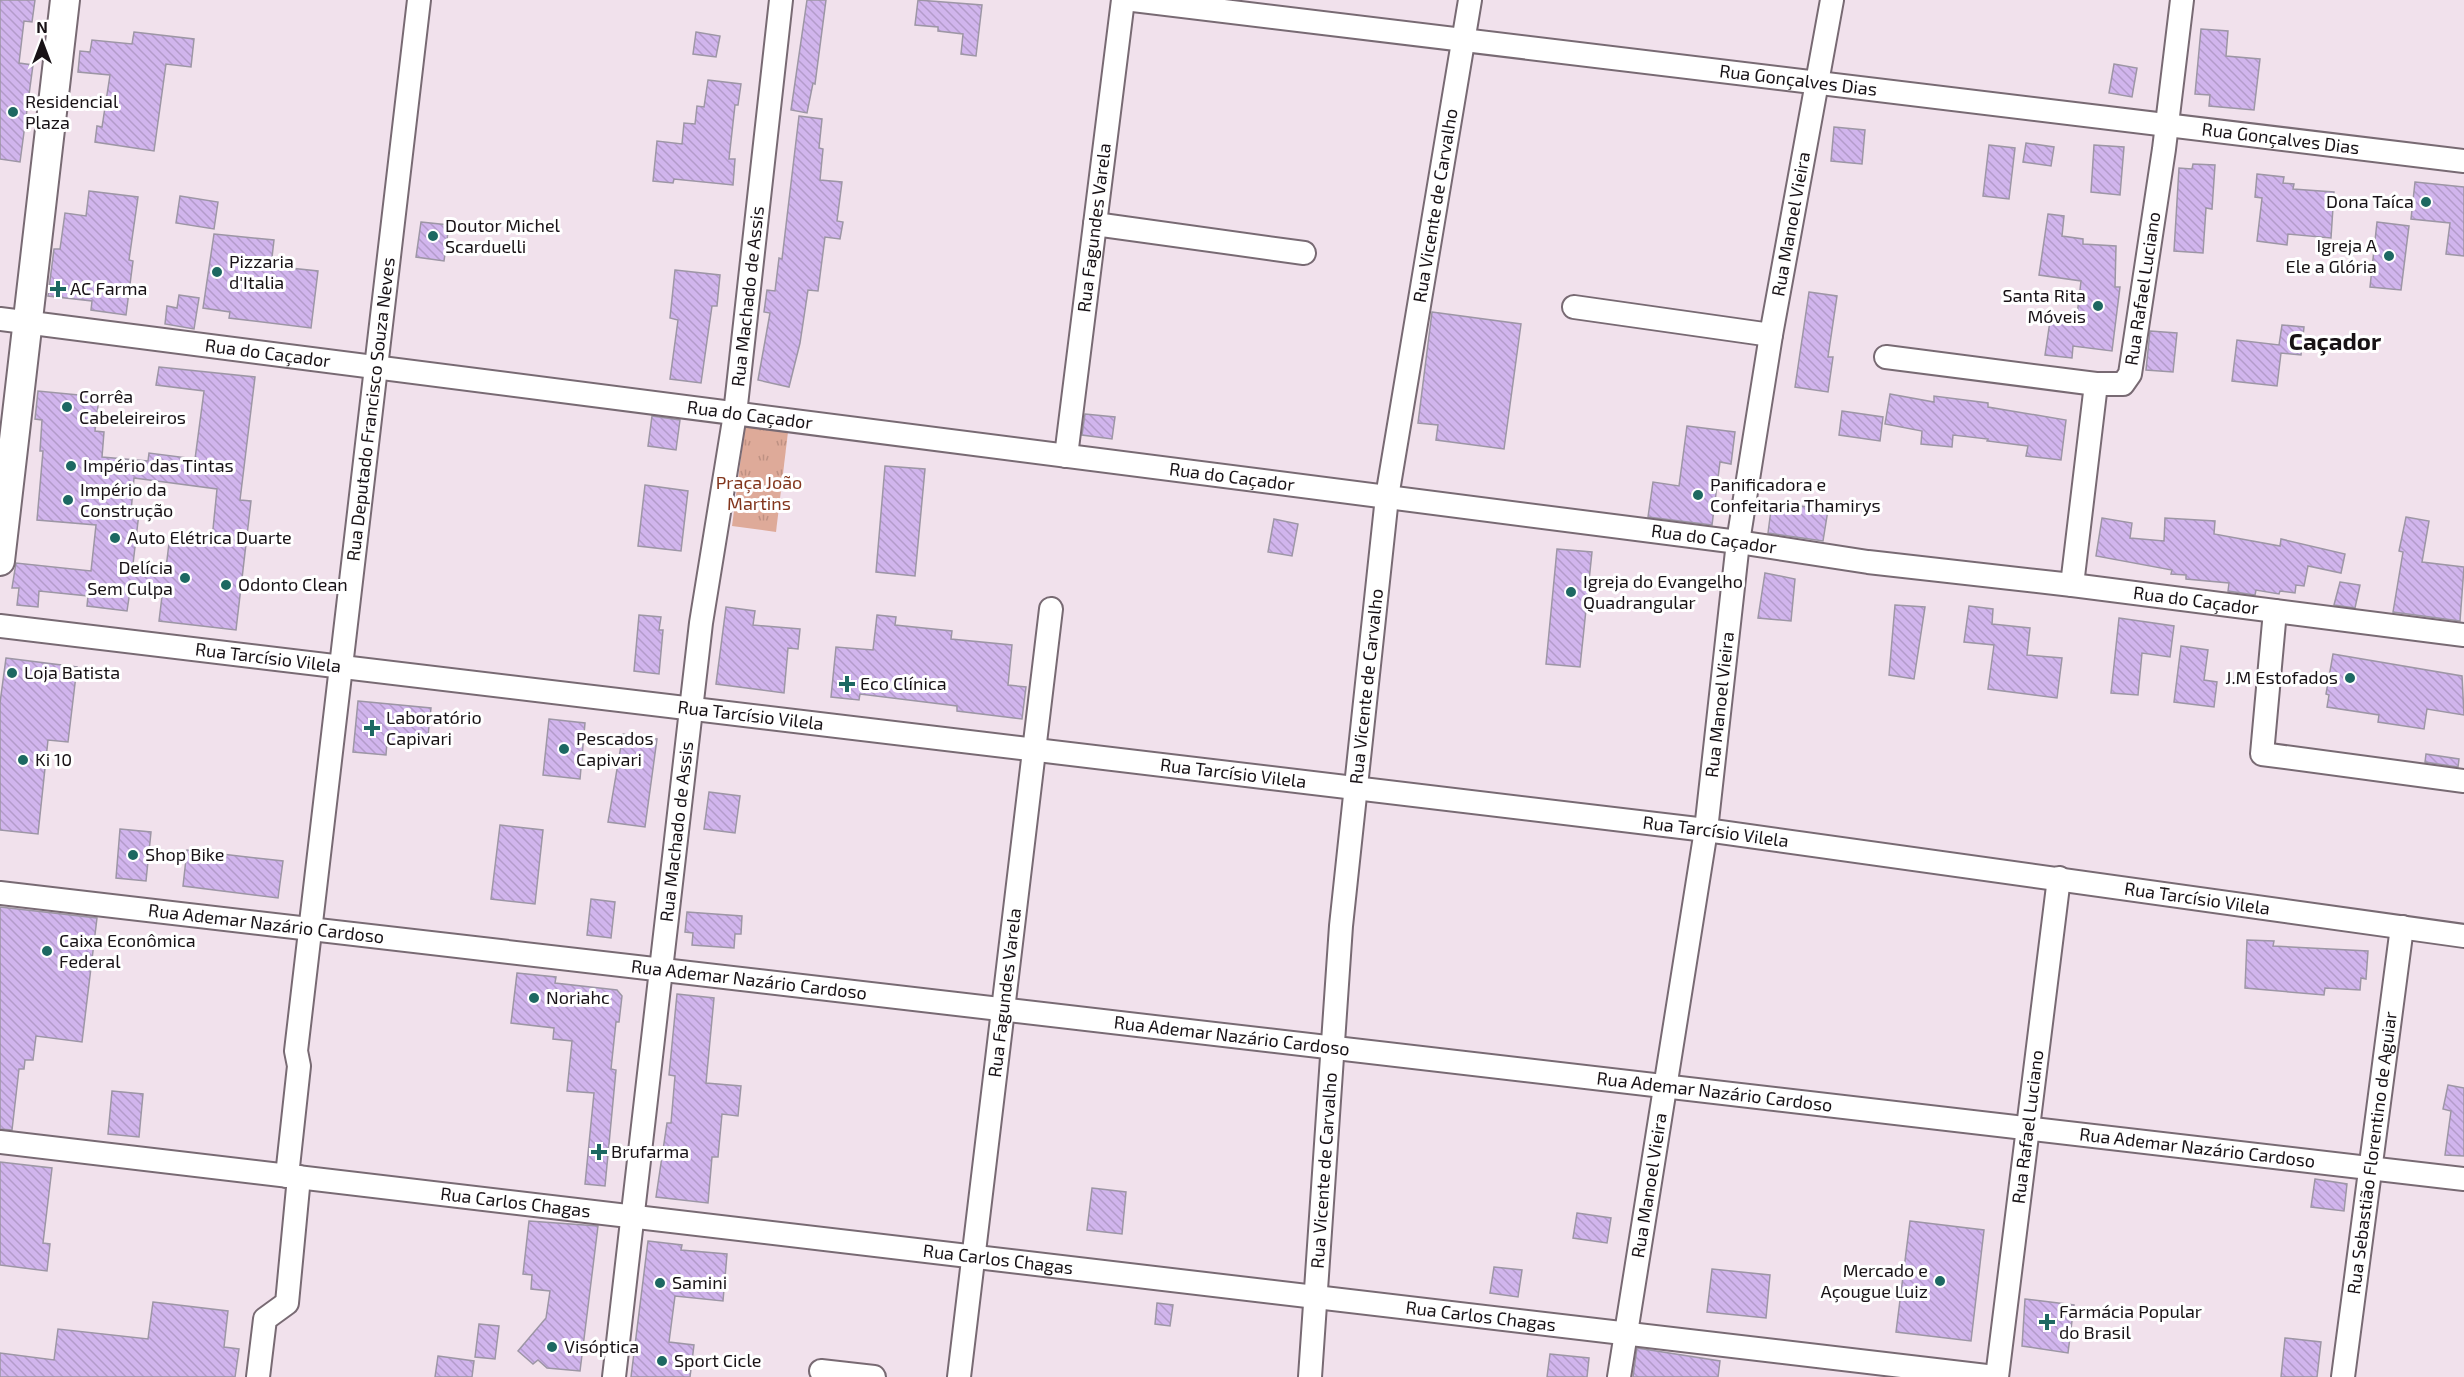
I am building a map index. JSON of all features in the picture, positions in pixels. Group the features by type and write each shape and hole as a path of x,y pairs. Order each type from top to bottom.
{"street":[{"path":"0,561 65,0"},
{"name":"Rua Deputado Francisco Souza Neves","path":"258,1377 265,1319 287,1303 299,1066 296,1051 419,0"},
{"name":"Rua Machado de Assis","path":"614,1377 708,574 735,414 781,0"},
{"name":"Rua Fagundes Varela","path":"1066,456 1123,0"},
{"name":"Rua Gonçalves Dias","path":"1133,0 2464,161"},
{"name":"Rua Vicente de Carvalho","path":"1310,1377 1341,926 1387,497 1470,0"},
{"name":"Rua Manoel Vieira","path":"1619,1377 1706,830 1738,542 1771,335 1832,0"},
{"name":"Rua Rafael Luciano","path":"2096,384 2123,384 2130,374 2167,125 2182,0"},
{"path":"1095,224 1304,252"},
{"path":"1574,307 1771,335"},
{"name":"Rua do Caçador","path":"0,319 1738,542 1868,562 2072,585 2464,635"},
{"path":"1886,357 2096,384 2072,585"},
{"name":"Rua Fagundes Varela","path":"959,1377 1051,609"},
{"path":"2276,611 2262,754 2464,781"},
{"name":"Rua Tarcísio Vilela","path":"0,626 1706,830 2464,936"},
{"name":"Rua Rafael Luciano","path":"1996,1377 2059,878"},
{"name":"Rua Ademar Nazário Cardoso","path":"0,893 2464,1179"},
{"name":"Rua Sebastião Florentino de Aguiar","path":"2343,1377 2402,927"},
{"name":"Rua Carlos Chagas","path":"0,1142 1996,1377"},
{"path":"821,1371 874,1377"}],"green space":[{"name":"Praça João Martins","path":"745,426 788,432 776,532 732,526"}],"building":[{"name":"Residencial Plaza","path":"0,0 35,0 32,22 24,21 19,63 33,65 20,162 0,159"},
{"path":"807,0 826,0 815,84 813,83 807,113 791,110"},
{"path":"918,0 982,5 976,56 961,54 963,34 938,31 938,27 915,25"},
{"path":"2201,29 2228,31 2226,56 2260,59 2254,110 2209,106 2210,95 2195,94"},
{"path":"134,32 194,39 191,67 166,64 154,151 95,142 97,126 102,127 110,75 78,72 80,51 90,52 92,40 132,44"},
{"path":"696,32 720,36 716,57 693,54"},
{"path":"2114,64 2137,68 2132,97 2109,93"},
{"path":"708,80 741,84 738,105 735,105 729,159 735,159 733,185 674,179 673,183 653,181 657,141 682,144 684,123 695,124 697,106 704,107"},
{"path":"799,116 822,119 819,148 823,149 820,180 842,182 837,221 843,222 840,239 825,237 818,291 808,290 800,343 789,387 758,380 770,313 764,312 767,290 775,291 779,258 782,259"},
{"path":"1834,127 1865,130 1862,164 1831,161"},
{"path":"2026,143 2054,147 2051,166 2023,162"},
{"path":"1989,145 2015,148 2009,199 1983,196"},
{"path":"2094,145 2124,147 2120,195 2091,192"},
{"path":"2193,164 2215,165 2212,209 2206,208 2203,253 2174,251 2179,168 2192,169"},
{"path":"2257,174 2284,177 2283,183 2294,184 2293,189 2334,192 2331,238 2288,234 2287,245 2257,241 2262,198 2255,197"},
{"path":"2415,182 2464,187 2464,256 2446,254 2450,223 2411,219"},
{"path":"89,191 138,197 129,260 133,261 126,315 91,310 92,301 48,296 54,249 60,249 65,213 86,216"},
{"path":"180,196 218,202 214,229 176,223"},
{"path":"2048,214 2064,216 2062,236 2083,239 2083,244 2116,246 2115,287 2120,287 2112,351 2073,346 2072,358 2045,355 2050,321 2076,324 2081,281 2039,275"},
{"name":"Doutor Michel Scarduelli","path":"421,222 449,225 444,261 416,257"},
{"name":"Igreja A Ele a Glória","path":"2377,222 2409,226 2401,290 2370,287"},
{"path":"214,234 274,240 271,266 318,271 311,328 229,318 230,312 203,308"},
{"path":"675,270 720,275 717,306 712,306 701,383 670,379 678,320 670,318"},
{"path":"1809,292 1837,296 1828,357 1833,357 1828,392 1795,387"},
{"path":"179,295 199,298 194,329 165,324 167,306 177,308"},
{"path":"1432,312 1521,324 1504,449 1436,440 1438,425 1418,423"},
{"path":"2282,325 2304,327 2301,355 2281,353 2277,386 2232,381 2237,340 2279,345"},
{"path":"2150,331 2177,333 2173,372 2146,370"},
{"path":"159,367 255,377 240,500 251,501 236,630 159,621 163,588 131,584 127,611 87,606 88,596 39,591 38,607 17,605 19,588 12,588 16,563 91,571 96,525 37,520 43,451 40,451 42,420 35,419 38,391 99,397 95,431 104,432 102,457 148,461 149,453 195,459 204,391 156,385","holes":["134,478 217,489 212,539 170,535 166,568 133,564 139,513 131,512"]},
{"path":"1890,394 1934,402 1934,396 1988,403 1988,407 2066,420 2061,460 2026,456 2028,446 1953,435 1952,447 1921,444 1922,431 1885,424"},
{"path":"1842,411 1883,417 1880,441 1839,435"},
{"path":"1085,414 1115,417 1112,439 1082,435"},
{"path":"652,416 680,420 676,450 648,446"},
{"path":"1687,426 1735,432 1731,464 1720,462 1712,525 1648,517 1653,482 1679,486"},
{"path":"885,466 925,469 915,576 876,572"},
{"path":"645,485 688,491 681,551 638,546"},
{"path":"1772,502 1828,510 1823,541 1768,533"},
{"path":"2406,517 2429,521 2422,562 2464,567 2460,621 2393,612 2403,552 2399,551"},
{"path":"2102,518 2132,523 2130,538 2164,541 2165,518 2215,521 2214,534 2280,546 2281,539 2345,554 2341,573 2308,566 2304,586 2296,585 2295,593 2280,591 2279,594 2256,590 2255,595 2228,591 2229,583 2186,579 2186,575 2171,574 2172,570 2096,556"},
{"path":"1274,519 1298,524 1292,556 1268,552"},
{"name":"Igreja do Evangelho Quadrangular","path":"1557,549 1592,552 1580,667 1546,664"},
{"path":"1765,573 1795,579 1791,621 1758,618"},
{"path":"2340,582 2360,585 2355,608 2334,605"},
{"path":"1895,605 1925,607 1914,679 1889,675"},
{"path":"1969,606 1993,609 1992,624 2030,628 2027,655 2062,658 2057,698 1988,689 1994,645 1964,642"},
{"path":"726,607 755,611 753,625 800,629 798,649 788,648 784,693 716,684"},
{"path":"639,615 661,617 659,630 663,630 659,674 634,671"},
{"path":"877,615 896,617 895,625 952,631 951,639 1012,645 1008,685 1026,687 1022,719 957,711 957,706 860,694 859,700 831,697 836,647 873,650"},
{"path":"2119,618 2174,626 2170,657 2142,653 2138,695 2111,693"},
{"path":"2181,646 2208,650 2204,680 2217,682 2214,707 2174,702"},
{"path":"2333,654 2462,676 2464,715 2427,709 2424,729 2378,722 2379,715 2327,707 2329,695 2326,694"},
{"path":"6,658 77,667 68,742 48,740 38,834 0,830 0,703"},
{"path":"358,701 431,708 427,745 387,741 386,755 353,752"},
{"name":"Pescados Capivari","path":"549,719 585,723 580,779 543,775"},
{"path":"623,734 657,739 645,827 608,822"},
{"path":"2426,754 2459,759 2458,767 2425,762"},
{"path":"709,792 740,796 735,833 704,829"},
{"path":"500,825 543,830 535,904 491,899"},
{"name":"Shop Bike","path":"120,829 151,832 146,881 116,878"},
{"path":"187,850 283,861 278,898 183,886"},
{"path":"591,899 615,902 611,938 587,935"},
{"name":"Caixa Econômica Federal","path":"0,907 97,918 82,1042 36,1036 33,1060 25,1060 24,1069 19,1069 12,1130 0,1129"},
{"path":"687,912 742,916 741,934 735,934 734,948 692,945 693,933 685,932"},
{"path":"2247,940 2274,941 2273,946 2368,951 2366,979 2361,978 2360,990 2325,988 2324,995 2245,988"},
{"path":"517,973 556,977 555,983 617,990 622,996 619,1022 616,1022 611,1069 616,1070 605,1186 585,1184 594,1093 567,1091 572,1041 553,1039 554,1028 511,1023"},
{"path":"677,994 714,998 706,1083 741,1086 738,1116 722,1114 718,1157 712,1157 708,1203 656,1197 667,1123 671,1123 675,1076 669,1075"},
{"path":"2448,1085 2464,1088 2464,1156 2445,1155 2451,1111 2443,1109"},
{"path":"112,1091 143,1094 139,1137 108,1134"},
{"path":"0,1162 52,1168 43,1243 50,1244 47,1271 0,1265"},
{"path":"2315,1179 2347,1184 2344,1211 2311,1207"},
{"path":"1092,1188 1126,1192 1122,1234 1087,1230"},
{"path":"1577,1213 1611,1218 1607,1243 1573,1238"},
{"path":"529,1221 598,1226 580,1371 547,1368 538,1360 533,1364 518,1351 546,1318 550,1291 531,1289 532,1275 523,1274"},
{"name":"Mercado e Açougue Luiz","path":"1910,1221 1984,1230 1971,1341 1896,1332"},
{"path":"648,1241 682,1245 681,1250 727,1254 723,1301 675,1296 669,1342 694,1345 690,1377 631,1377"},
{"path":"1494,1267 1522,1270 1518,1297 1490,1293"},
{"path":"1712,1269 1770,1275 1766,1318 1707,1312"},
{"name":"Farmácia Popular do Brasil","path":"2025,1299 2074,1305 2068,1353 2022,1346"},
{"path":"153,1302 228,1311 224,1347 239,1349 235,1377 0,1377 0,1353 54,1360 58,1329 148,1339"},
{"path":"1157,1303 1173,1305 1170,1326 1155,1324"},
{"path":"479,1324 499,1326 495,1359 475,1357"},
{"path":"2285,1338 2321,1342 2317,1377 2281,1377"},
{"path":"1637,1348 1720,1361 1718,1377 1633,1377"},
{"path":"1550,1354 1589,1358 1587,1377 1547,1377"},
{"path":"438,1356 474,1361 472,1377 435,1377"}],"place":[{"name":"Residencial Plaza","path":"13,112"},
{"name":"Dona Taíca","path":"2426,202"},
{"name":"Doutor Michel Scarduelli","path":"433,236"},
{"name":"Igreja A Ele a Glória","path":"2389,256"},
{"name":"Pizzaria d'Italia","path":"217,272"},
{"name":"AC Farma","path":"58,289"},
{"name":"Santa Rita Móveis","path":"2098,306"},
{"name":"Corrêa Cabeleireiros","path":"67,407"},
{"name":"Império das Tintas","path":"71,466"},
{"name":"Panificadora e Confeitaria Thamirys","path":"1698,495"},
{"name":"Império da Construção","path":"68,500"},
{"name":"Auto Elétrica Duarte","path":"115,538"},
{"name":"Delícia Sem Culpa","path":"185,578"},
{"name":"Odonto Clean","path":"226,585"},
{"name":"Igreja do Evangelho Quadrangular","path":"1571,592"},
{"name":"Loja Batista","path":"12,673"},
{"name":"J.M Estofados","path":"2350,678"},
{"name":"Eco Clínica","path":"847,684"},
{"name":"Laboratório Capivari","path":"372,728"},
{"name":"Pescados Capivari","path":"564,749"},
{"name":"Ki 10","path":"23,760"},
{"name":"Shop Bike","path":"133,855"},
{"name":"Caixa Econômica Federal","path":"47,951"},
{"name":"Noriahc","path":"534,998"},
{"name":"Brufarma","path":"599,1152"},
{"name":"Mercado e Açougue Luiz","path":"1940,1281"},
{"name":"Samini","path":"660,1283"},
{"name":"Farmácia Popular do Brasil","path":"2047,1322"},
{"name":"Visóptica","path":"552,1347"},
{"name":"Sport Cicle","path":"662,1361"}],"district":[{"name":"Caçador","path":"2335,342"}]}
